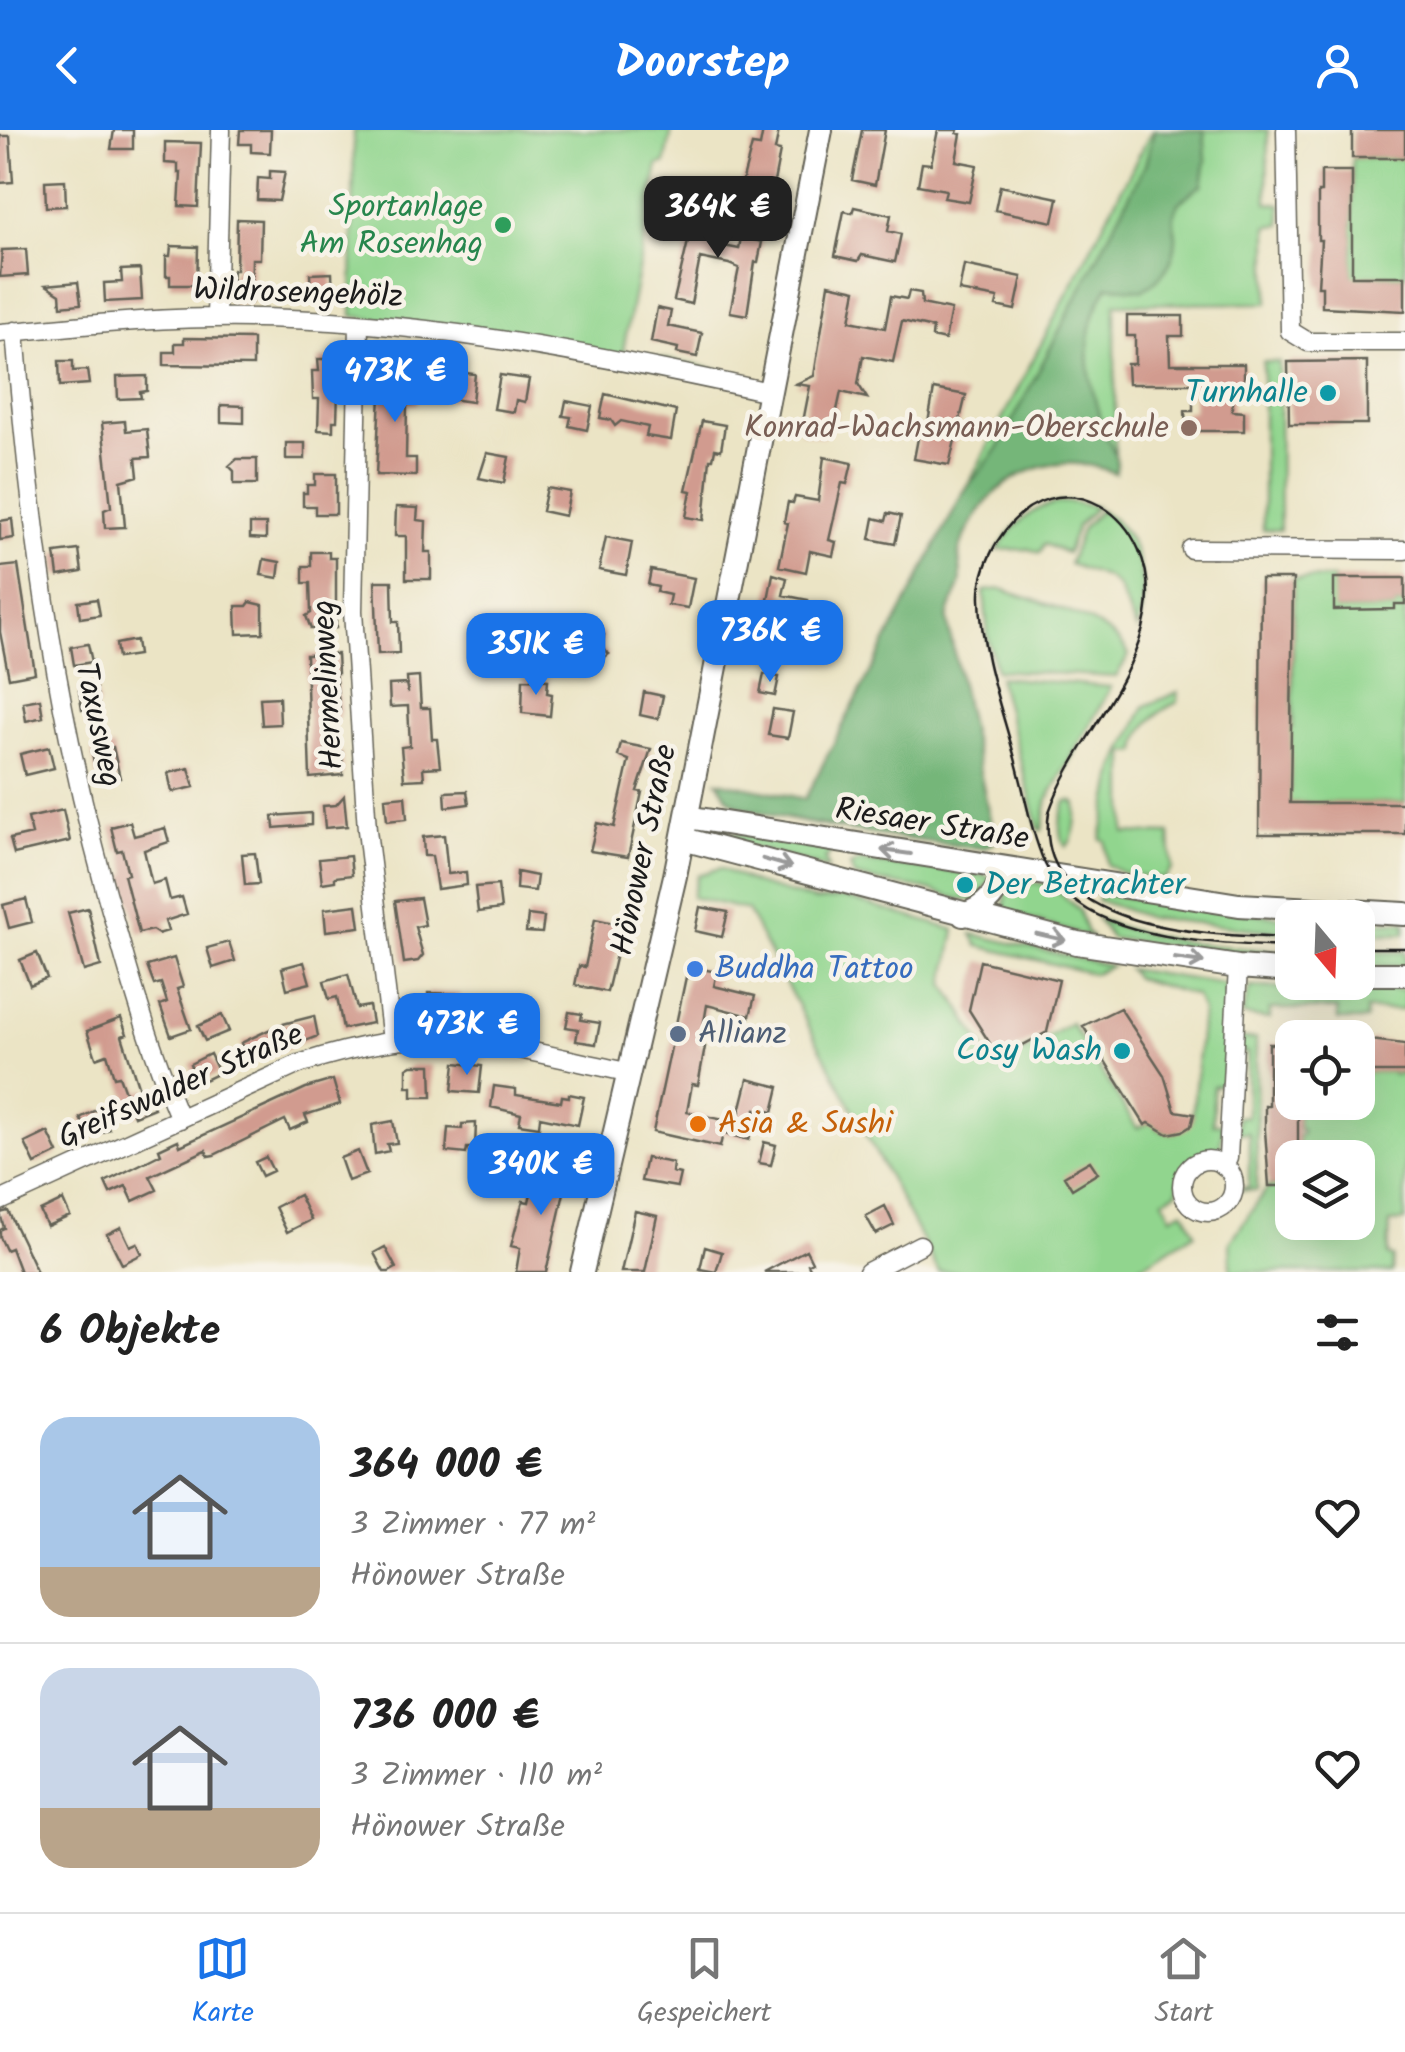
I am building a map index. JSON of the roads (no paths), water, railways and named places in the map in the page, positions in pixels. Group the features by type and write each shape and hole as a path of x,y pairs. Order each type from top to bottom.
{"main road":[{"name":"Hönower Straße","path":"582,1272 685,828 821,130"},
{"name":"Riesaer Straße","path":"685,828 855,846 1239,906 1405,914"},
{"name":"Riesaer Straße","path":"685,828 847,882 963,915 1122,951 1275,969"},
{"path":"847,882 834,866 839,856 855,846"},
{"path":"963,915 993,898 1005,870"},
{"path":"1375,974 1405,974"}],"street":[{"path":"216,318 221,130"},
{"path":"1286,130 1290,330 1308,342 1405,342"},
{"name":"Wildrosengehölz","path":"8,332 121,321 216,318 359,324 506,341 769,392"},
{"name":"Hermelinweg","path":"359,324 352,611 367,830 392,1041"},
{"name":"Taxusweg","path":"8,332 33,530 64,717 107,899 180,1119"},
{"path":"1190,549 1405,550"},
{"path":"1224,1166 1228,1158 1238,966"},
{"name":"Greifswalder Straße","path":"0,1201 300,1064 392,1041 473,1041 628,1072"},
{"path":"868,1272 920,1245"}],"tram line":[{"path":"1275,937 1175,929 1134,919 1097,904 1068,882 1051,852 1049,812 1072,763 1129,667 1146,615 1147,580 1138,549 1122,524 1101,506 1075,497 1048,499 1022,513 997,542 987,562 980,592 981,620 993,681 1032,826 1052,876 1079,904 1125,926 1181,939 1275,946"},
{"path":"1375,948 1405,948"}],"place":[{"name":"Sportanlage Am Rosenhag","path":"503,225"},
{"name":"Turnhalle","path":"1328,393"},
{"name":"Konrad-Wachsmann-Oberschule","path":"1189,428"},
{"name":"Der Betrachter","path":"965,885"},
{"name":"Buddha Tattoo","path":"695,969"},
{"name":"Allianz","path":"678,1034"},
{"name":"Cosy Wash","path":"1122,1051"},
{"name":"Asia & Sushi","path":"698,1124"}]}
